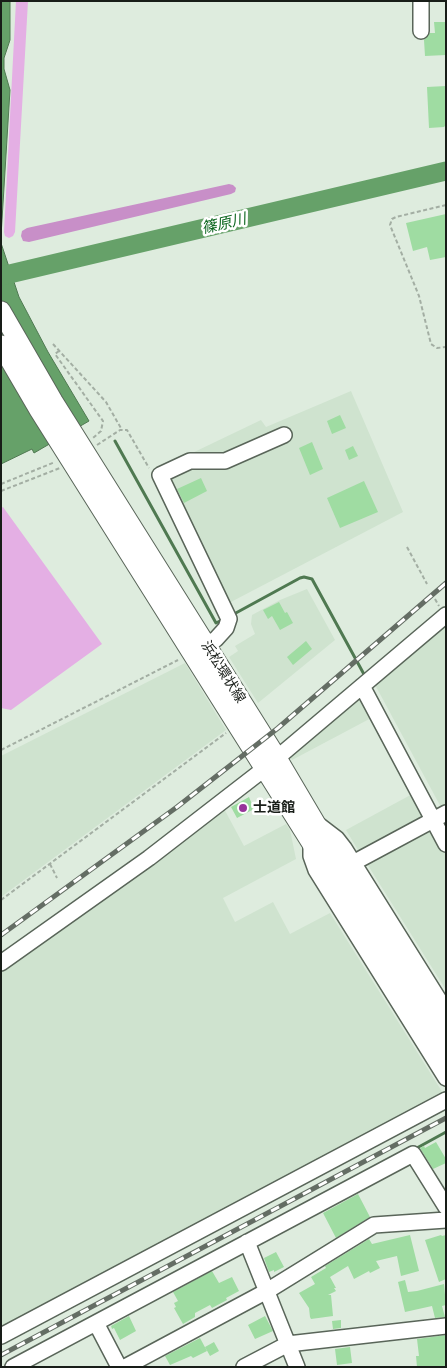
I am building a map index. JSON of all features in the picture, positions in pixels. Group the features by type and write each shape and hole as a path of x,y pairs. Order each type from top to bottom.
{"main road":[{"name":"浜松環状線","path":"1,311 73,449"},
{"name":"浜松環状線","path":"1,345 73,449 203,655 400,972 446,1057"},
{"name":"浜松環状線","path":"203,655 236,725 270,763"},
{"name":"浜松環状線","path":"400,972 446,1032"}],"street":[{"path":"420,1 421,31"},
{"path":"203,655 221,634 229,619 160,475 190,461 225,462 284,435"},
{"path":"1,963 149,858 270,763 445,617"},
{"path":"366,683 439,816 446,844"},
{"path":"353,862 439,816"},
{"path":"446,1011 338,839 329,831 314,833 311,856 316,870 446,1078"},
{"path":"1,1336 446,1100"},
{"path":"13,1367 413,1154 446,1207"},
{"path":"126,1367 267,1292 374,1225 446,1220"},
{"path":"247,1242 297,1367"},
{"path":"96,1323 119,1367"},
{"path":"244,1367 288,1344 446,1326"}],"path":[{"path":"446,205 396,217 392,219 390,225 419,296 430,344 437,348 446,347"},
{"path":"53,344 106,402 122,430"},
{"path":"1,491 101,431 103,421 55,354 59,351"},
{"path":"1,484 73,449 122,430 127,430 152,473 160,475"},
{"path":"407,547 427,584"},
{"path":"1,750 203,655"},
{"path":"1,900 236,725"},
{"path":"50,864 57,878"}],"shaded area":[{"path":"1,1 10,1 10,40 4,58 4,69 10,90 1,236"},
{"path":"16,1 28,1 15,232 9,238 5,236 4,232"},
{"path":"229,184 236,188 235,192 231,194 29,242 23,241 21,236 22,231 27,228"},
{"path":"1,243 19,297 48,352 89,421 34,453 32,449 1,464"},
{"path":"351,391 403,512 229,603 163,467 261,420 266,427"},
{"path":"3,507 102,644 11,710 1,708 1,508"},
{"path":"307,589 335,640 258,703 229,657 238,651 235,646 255,634 251,624 252,615 280,600"},
{"path":"446,625 446,810 443,811 373,681"},
{"path":"185,663 226,730 1,897 1,756"},
{"path":"362,691 375,716 292,760 287,753"},
{"path":"416,792 429,819 361,855 346,830"},
{"path":"222,805 244,846 286,824 290,830 296,859 223,898 235,922 273,902 290,934 330,913 446,1098 1,1333 1,967"},
{"path":"432,823 446,849 446,990 364,859"}],"building":[{"path":"434,22 446,22 446,55 425,56 424,40 430,33 435,33"},
{"path":"446,86 446,125 444,127 429,128 427,87"},
{"path":"446,214 446,257 430,260 427,247 413,251 406,223"},
{"path":"340,415 346,428 332,434 327,421"},
{"path":"312,442 323,469 310,475 299,448"},
{"path":"353,446 358,456 349,460 345,450"},
{"path":"201,478 207,491 184,503 177,489"},
{"path":"364,481 378,512 340,528 327,498"},
{"path":"279,602 293,623 280,630 272,616 268,619 263,610"},
{"path":"306,641 312,649 293,665 287,657"},
{"path":"249,797 254,809 237,818 231,807"},
{"path":"436,1142 446,1159 446,1163 433,1169 420,1148 424,1146 425,1148"},
{"path":"358,1194 370,1217 336,1238 323,1213"},
{"path":"410,1235 419,1271 401,1276 397,1256 376,1261 380,1268 370,1273 369,1271 354,1279 348,1266 330,1277 336,1288 334,1288 336,1291 328,1295 331,1295 333,1316 311,1319 309,1308 299,1293 315,1284 311,1277 326,1268 325,1266 369,1239 372,1244"},
{"path":"446,1235 446,1279 439,1282 425,1240"},
{"path":"276,1252 284,1267 274,1272 274,1270 269,1272 264,1258"},
{"path":"212,1271 219,1283 232,1277 239,1291 212,1308 210,1305 195,1313 195,1317 183,1324 174,1308 176,1307 174,1303 178,1301 173,1292"},
{"path":"405,1280 408,1292 444,1284 446,1305 442,1306 445,1317 435,1318 432,1306 405,1312 398,1282"},
{"path":"129,1316 136,1331 120,1340 111,1326"},
{"path":"265,1316 273,1331 255,1339 248,1325"},
{"path":"341,1320 341,1328 333,1329 332,1321"},
{"path":"446,1335 446,1367 417,1367 416,1356 419,1356 417,1339"},
{"path":"200,1338 207,1351 193,1358 191,1356 170,1365 165,1356"},
{"path":"214,1342 219,1351 210,1356 205,1347"},
{"path":"350,1347 352,1363 337,1365 335,1349"}],"waterway":[{"name":"篠原川","path":"1,276 446,171"},
{"path":"115,441 216,623 220,621"},
{"path":"234,614 300,578 312,579 366,678"},
{"path":"415,1149 446,1132"}],"railway":[{"path":"1,935 177,807 278,728 446,583"},
{"path":"1,1355 446,1118"}],"place":[{"name":"士道館","path":"243,808"}]}
